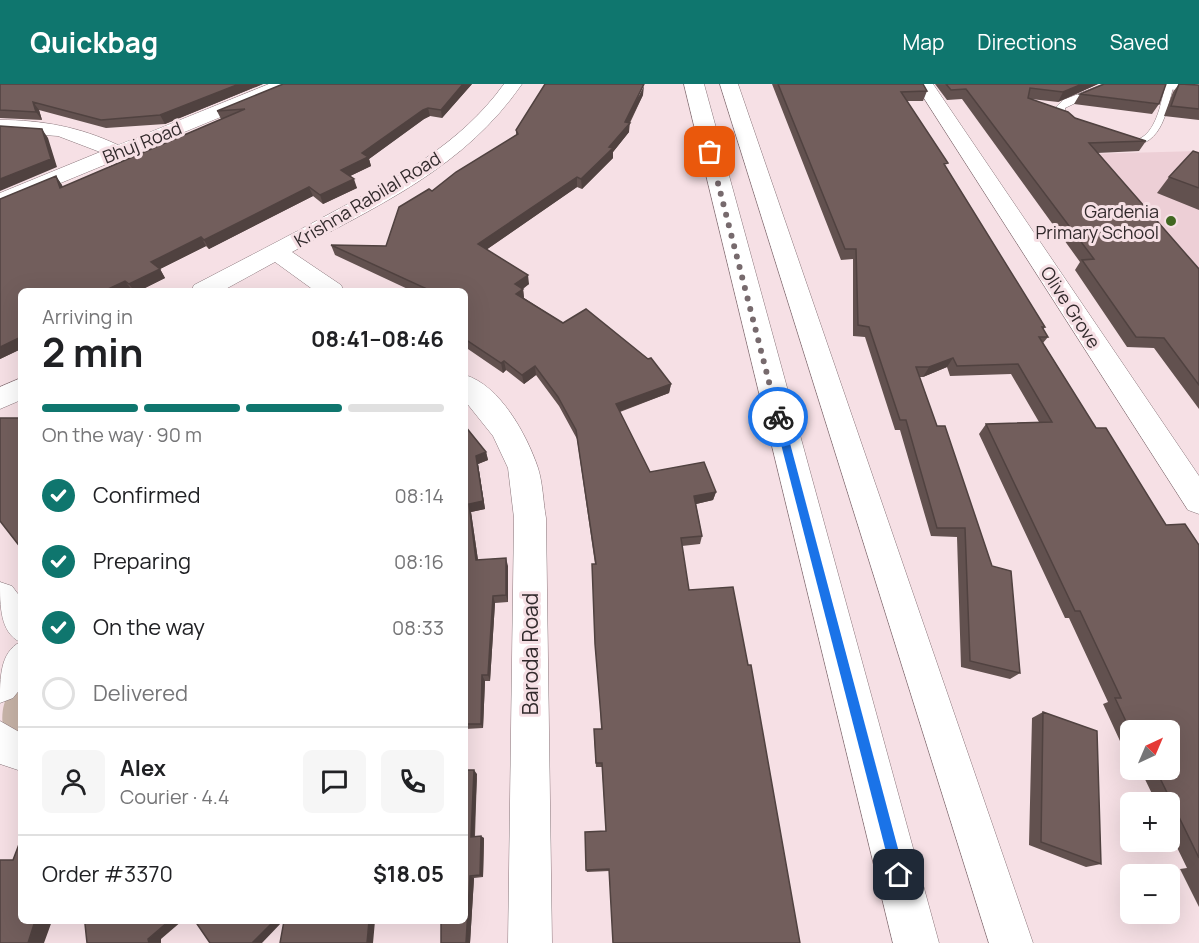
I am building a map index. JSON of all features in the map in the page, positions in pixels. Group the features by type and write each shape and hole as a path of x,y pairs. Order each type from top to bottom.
{"street":[{"name":"Bhuj Road","path":"0,201 285,84"},
{"name":"Krishna Rabilal Road","path":"208,288 374,199 424,168 487,119 513,84"},
{"path":"694,84 727,220 916,943"},
{"path":"729,84 1011,943"},
{"name":"Olive Grove","path":"924,84 1199,501"},
{"path":"1169,84 1199,89"},
{"path":"0,126 62,129 85,136 115,152"},
{"path":"276,252 328,288"},
{"name":"Baroda Road","path":"468,387 480,396 504,428 526,479 530,518 530,943"},
{"path":"0,399 18,390"},
{"path":"0,597 18,622"},
{"path":"0,686 18,662"},
{"path":"0,740 9,748 18,751"}],"lane":[{"path":"1083,129 1065,119 1060,107 1073,99 1112,84"},
{"path":"1110,138 1131,144 1147,141 1169,84"}],"shaded area":[{"name":"Gardenia Primary School","path":"1199,151 1199,288 1088,154"},
{"path":"18,678 18,739 3,726 2,718 6,698"}],"building":[{"path":"0,84 239,84 160,115 101,120 33,102 36,112 0,110"},
{"path":"283,84 463,84 441,110 428,108 423,110 362,153 368,157 341,170 354,179 320,195 309,187 204,240 201,237 151,262 160,269 129,284 125,281 110,288 18,288 18,338 0,347 0,199 56,176 60,188 245,109 217,111"},
{"path":"545,84 644,84 625,122 630,123 609,147 613,148 581,179 577,177 478,244 528,275 515,284 523,289 516,294 563,323 586,309 648,359 651,358 671,384 616,404 650,472 704,462 716,492 694,496 702,536 681,538 689,590 733,587 748,665 751,665 800,943 613,943 609,869 586,870 585,832 606,831 602,763 596,763 594,729 602,729 595,644 592,564 596,564 576,430 558,397 535,366 522,375 504,361 501,363 468,341 468,288 425,288 331,245 386,246 399,207 429,189 432,191 456,172 518,134 516,130"},
{"path":"778,84 923,84 927,91 901,92 948,163 944,164 1045,327 1042,327 1048,337 1039,337 1096,428 1106,428 1166,525 1185,524 1199,545 1199,858 1180,819 1180,792 1167,792 1161,780 1180,780 1180,720 1125,720 1115,698 1121,698 1080,611 1075,611 986,424 1052,422 1018,364 957,366 953,358 929,367 916,367 937,426 945,426 992,566 1011,571 1020,673 970,661 965,528 937,528 906,420 900,420 869,327 858,325 856,249 845,249"},
{"path":"946,84 1082,84 1063,92 1030,88 1028,98 1068,112 1075,118 1146,141 1089,143 1199,269 1199,385 1164,338 1136,337 1082,260 1094,259 966,89 951,90"},
{"path":"1104,84 1166,84 1159,104 1080,94"},
{"path":"1179,84 1199,85 1199,109 1171,106"},
{"path":"0,126 42,129 51,159 0,179"},
{"path":"1193,151 1199,153 1199,188 1169,177"},
{"path":"0,418 18,418 18,544 0,521"},
{"path":"468,430 486,452 476,456 483,501 469,504 476,560 506,558 506,595 493,596 488,675 482,675 481,724 468,724"},
{"path":"1043,712 1097,731 1101,864 1041,842"},
{"path":"468,770 474,770 471,837 481,836 480,875 470,876 468,910"},
{"path":"18,847 18,924 34,924 28,943 0,943 0,860 13,860"},
{"path":"85,924 166,924 148,939 149,943 87,943"},
{"path":"197,924 271,924 252,943 210,943"},
{"path":"283,924 369,924 367,943 280,943"},
{"path":"441,924 467,924 466,943 441,943"}],"way so far":[{"path":"710,152 778,417"}],"place":[{"name":"Gardenia Primary School","path":"1171,221"}],"route":[{"path":"778,417 899,875"}]}
